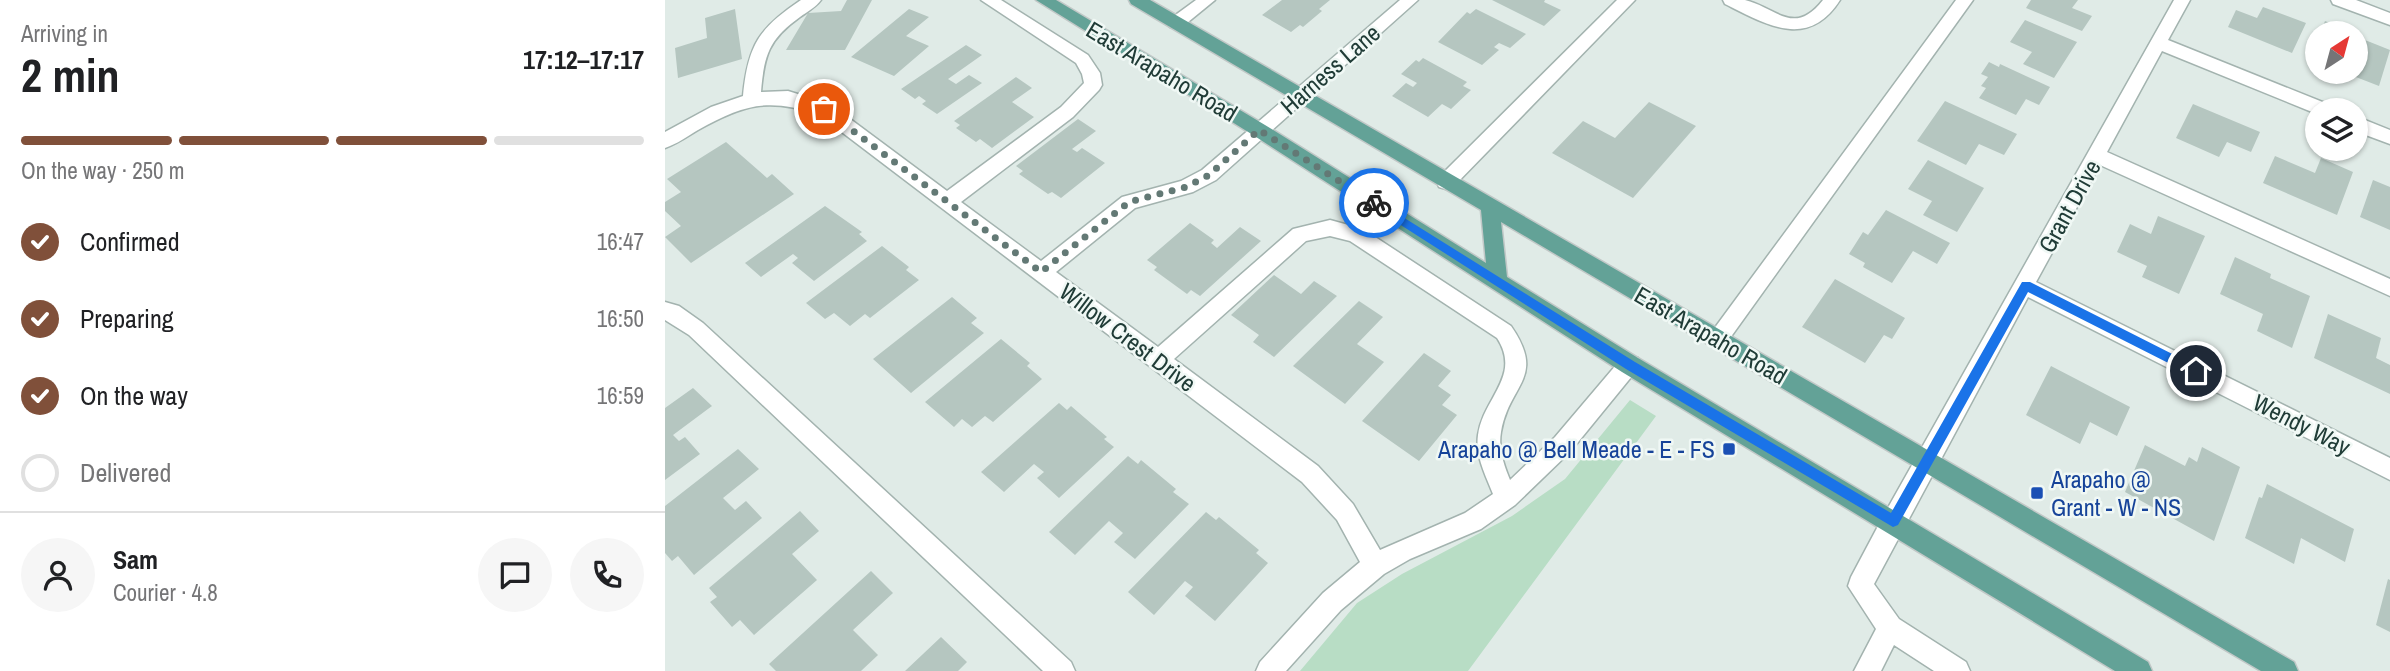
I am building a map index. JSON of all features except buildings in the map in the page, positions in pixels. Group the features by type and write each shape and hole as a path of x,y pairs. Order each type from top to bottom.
{"main road":[{"name":"East Arapaho Road","path":"1044,0 1259,130 1630,365 2139,671"},
{"name":"East Arapaho Road","path":"1137,0 2285,671"},
{"path":"1490,207 1492,235 1497,253 1497,281"}],"street":[{"path":"751,101 754,65 763,40 772,27 813,0"},
{"path":"947,202 1067,112 1093,85 1082,59 989,0"},
{"path":"1176,23 1207,0"},
{"name":"Harness Lane","path":"1041,272 1129,202 1186,187 1209,175 1410,0"},
{"path":"1446,182 1627,0"},
{"path":"1731,0 1770,19 1796,25 1815,20 1832,0"},
{"path":"1718,339 1965,0"},
{"name":"Grant Drive","path":"1890,628 1860,586 1893,521 2026,286 2182,0"},
{"path":"2339,0 2390,19"},
{"path":"2159,43 2305,102"},
{"name":"Willow Crest Drive","path":"665,141 697,121 737,103 778,96 824,109 1310,474 1345,512 1375,565"},
{"path":"2368,128 2390,137"},
{"path":"2097,155 2390,288"},
{"path":"1158,360 1300,235 1330,228 1356,234 1504,332 1516,350 1513,380 1493,417 1489,435 1490,457 1506,497"},
{"name":"Wendy Way","path":"2026,286 2390,469"},
{"path":"665,311 672,312 696,329 1062,671"},
{"path":"1269,671 1315,617 1375,565 1484,515 1547,463 1630,365"},
{"path":"1867,671 1890,628 1957,671"}],"green space":[{"path":"1630,400 1656,416 1468,671 1300,671 1357,603 1402,574 1512,516 1565,479"}],"way so far":[{"path":"824,109 1041,272 1129,202 1186,187 1209,175 1259,130 1374,203"}],"place":[{"name":"Arapaho @ Bell Meade - E - FS","path":"1729,449"},
{"name":"Arapaho @ Grant - W - NS","path":"2037,493"}],"route":[{"path":"1374,203 1630,365 1893,521 2026,286 2196,371"}]}
